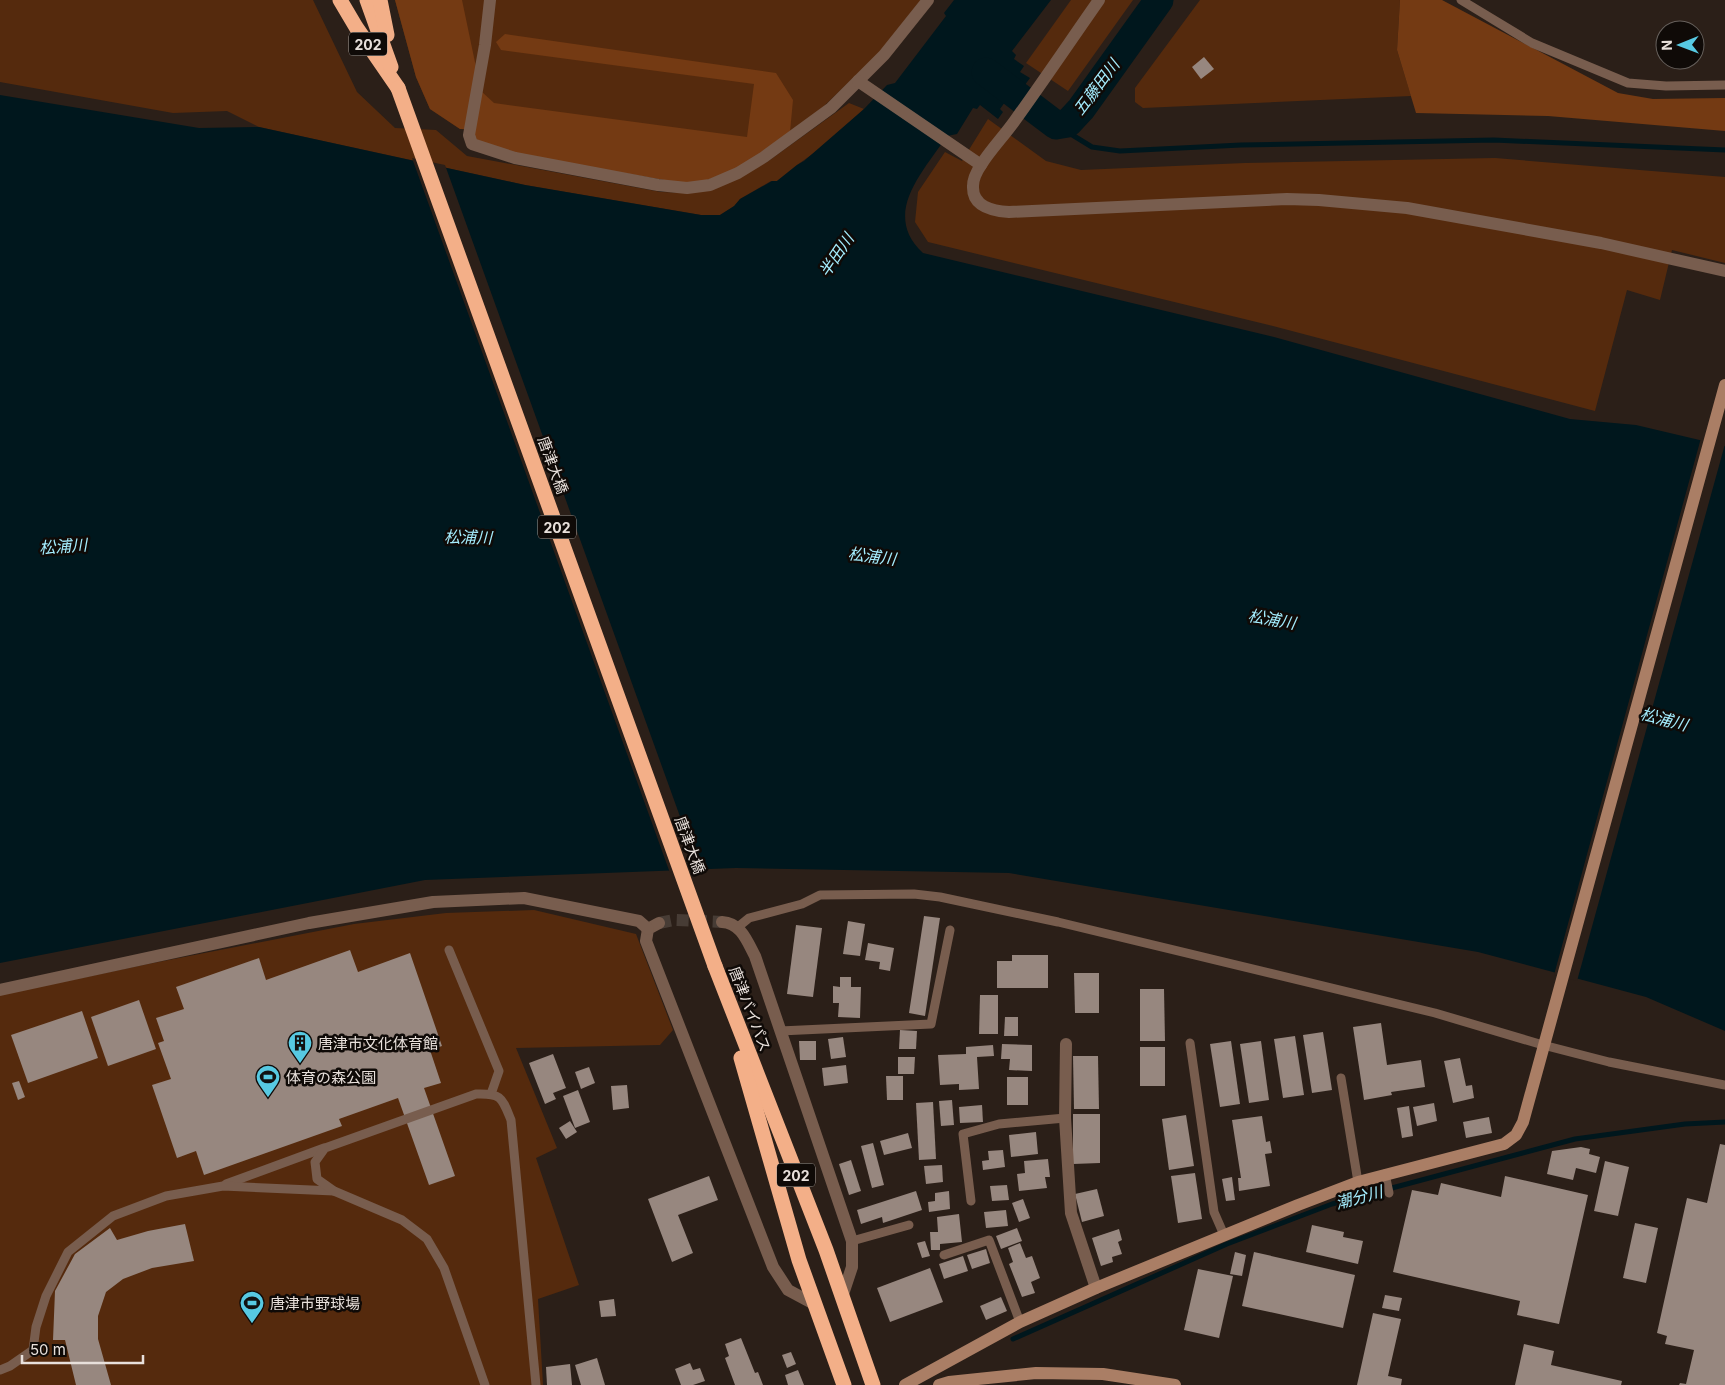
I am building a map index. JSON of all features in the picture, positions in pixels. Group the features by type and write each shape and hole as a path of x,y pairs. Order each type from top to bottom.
{"highway":[{"name":"202","path":"340,0 398,88"},
{"name":"202","path":"366,0 398,88"},
{"name":"202","path":"380,0 398,88"},
{"name":"唐津大橋","path":"398,88 715,966"},
{"name":"唐津バイパス","path":"715,966 822,1241 873,1385"},
{"name":"唐津バイパス","path":"715,966 799,1260 844,1385"}],"street":[{"path":"490,0 485,46 469,135 472,144 515,158 658,185 687,188 710,185 738,173 789,140 831,108 884,56 928,0"},
{"path":"1099,0 981,165 973,186 978,202 985,207 994,211 1009,212 1287,199 1329,201 1407,208 1601,243 1725,271"},
{"path":"858,81 981,165"},
{"path":"905,1385 1020,1322 1224,1235 1358,1182 1387,1184 1504,1144 1516,1135 1523,1122 1725,385"},
{"path":"0,990 309,923 433,902 524,898 639,921 654,926 646,941 773,1266 788,1290 816,1305"},
{"path":"722,922 729,922 738,927 755,956 852,1241 852,1267 842,1297"},
{"path":"1066,1044 1064,1118 1071,1213 1096,1288"},
{"path":"939,1385 949,1382 1036,1373 1103,1374 1170,1385"}],"lane":[{"path":"1461,0 1532,42 1628,83 1666,86 1725,85"},
{"path":"738,927 748,918 802,904 820,894 914,894 940,896 1058,922 1435,1013 1543,1045 1609,1062 1725,1085"},
{"path":"780,1031 931,1024 950,930"},
{"path":"449,950 499,1071 492,1094"},
{"path":"1190,1043 1214,1212 1224,1235"},
{"path":"1341,1078 1358,1182"},
{"path":"0,1370 10,1366 33,1350 36,1327 46,1296 68,1252 113,1216 166,1196 223,1186 476,1094 492,1094 503,1100 511,1120 536,1385"},
{"path":"971,1201 963,1134 999,1124 1064,1118"},
{"path":"325,1148 315,1162 317,1179 334,1191 402,1220 427,1239 444,1268 485,1385"},
{"path":"223,1186 334,1191"},
{"path":"852,1241 909,1225"},
{"path":"944,1255 989,1240 1020,1322"}],"shaded area":[{"path":"0,0 313,0 357,92 395,128 436,130 467,156 661,192 688,193 767,162 849,103 864,109 821,148 777,181 771,181 740,199 735,206 720,215 701,215 525,185 259,127 227,111 173,113 0,82"},
{"path":"395,0 921,0 879,53 823,107 761,154 460,129 430,109 416,77"},
{"path":"395,0 462,0 481,91 494,103 747,137 754,84 501,50 496,42 505,34 776,73 793,100 790,132 754,158 729,172 687,184 514,154 476,142 471,129 460,129 430,109 416,77"},
{"path":"1071,0 1133,0 1068,91 1026,63"},
{"path":"1200,0 1400,0 1397,50 1411,96 1143,108 1135,102 1135,88"},
{"path":"1400,0 1442,0 1618,93 1653,99 1725,98 1725,131 1548,116 1416,113 1397,50"},
{"path":"988,119 1046,161 1081,170 1245,163 1495,158 1725,177 1725,263 1672,250 1660,300 1627,290 1595,411 1273,326 928,242 915,222 918,192 945,152 962,161"},
{"name":"体育の森公園","path":"534,910 636,934 673,1030 660,1045 516,1048 557,1148 536,1158 579,1285 538,1299 543,1385 0,1385 0,995 354,924 446,913"}],"water":[{"path":"954,0 1051,0 1012,51 1016,55 1014,59 1024,66 1020,72 1030,78 1010,105 1005,102 1000,109 1003,112 998,119 980,105 977,109 973,108 957,134 947,136 927,164 910,193 906,208 906,223 911,238 923,253 1274,337 1570,419 1636,425 1725,446 1725,1031 1646,997 1478,952 1009,873 736,868 425,880 0,963 0,95 199,128 259,127 525,185 701,215 720,215 734,206 740,199 772,181 777,181 804,161 864,109 887,85 895,83 946,16 944,13"}],"pier":[{"path":"412,158 445,165 700,872 670,873"},
{"path":"1701,438 1725,444 1577,981 1554,975"}],"building":[{"path":"1204,57 1214,69 1201,79 1192,67"},
{"path":"924,916 940,918 925,1016 909,1013"},
{"path":"848,921 865,924 860,956 843,954"},
{"path":"796,925 822,928 813,997 787,994"},
{"path":"868,943 894,948 890,971 879,969 880,962 865,960"},
{"name":"唐津市文化体育館","path":"350,950 358,972 410,953 442,1046 430,1050 441,1083 424,1088 455,1176 429,1185 398,1098 339,1119 342,1126 204,1175 196,1151 177,1158 152,1085 171,1079 158,1043 164,1041 156,1018 184,1009 176,987 259,958 266,980"},
{"path":"1012,955 1048,955 1048,988 997,988 997,961 1012,961"},
{"path":"1074,973 1099,973 1099,1013 1075,1013"},
{"path":"840,977 851,977 851,987 861,987 860,1018 838,1017 839,1003 833,1003 833,986 840,987"},
{"path":"1140,989 1164,989 1165,1041 1140,1041"},
{"path":"980,995 998,995 998,1034 979,1034"},
{"path":"139,1000 156,1049 108,1066 91,1017"},
{"path":"82,1011 98,1058 28,1083 11,1035"},
{"path":"1005,1017 1018,1017 1018,1036 1004,1036"},
{"path":"1381,1023 1387,1065 1421,1060 1425,1087 1391,1092 1392,1095 1364,1100 1353,1027"},
{"path":"900,1030 917,1031 916,1049 899,1049"},
{"path":"1323,1032 1332,1090 1312,1093 1303,1035"},
{"path":"1295,1036 1304,1095 1283,1098 1274,1039"},
{"path":"843,1037 846,1057 831,1059 828,1039"},
{"path":"799,1041 816,1041 816,1060 800,1060"},
{"path":"1231,1041 1240,1104 1220,1107 1210,1044"},
{"path":"1261,1041 1269,1100 1249,1103 1240,1044"},
{"path":"1002,1044 1032,1045 1032,1071 1009,1070 1010,1059 1001,1059"},
{"path":"993,1045 994,1056 977,1057 979,1089 959,1090 959,1084 940,1085 938,1055 966,1054 966,1047"},
{"path":"1140,1047 1165,1047 1165,1086 1140,1086"},
{"path":"553,1054 566,1088 553,1093 556,1099 545,1104 529,1063"},
{"path":"1073,1056 1098,1056 1099,1109 1074,1109"},
{"path":"898,1057 915,1057 914,1074 898,1074"},
{"path":"1460,1058 1466,1086 1472,1085 1474,1098 1453,1103 1444,1061"},
{"path":"846,1065 848,1083 824,1086 822,1068"},
{"path":"589,1067 595,1083 581,1089 575,1072"},
{"path":"886,1076 903,1076 903,1100 887,1100"},
{"path":"1007,1077 1028,1077 1028,1105 1007,1105"},
{"path":"19,1081 25,1097 18,1100 12,1083"},
{"path":"627,1085 629,1108 613,1110 611,1086"},
{"path":"578,1090 590,1122 575,1128 563,1096"},
{"path":"952,1100 954,1125 941,1126 939,1101"},
{"path":"933,1102 936,1159 919,1160 916,1103"},
{"path":"1434,1103 1437,1121 1417,1126 1413,1107"},
{"path":"982,1105 983,1122 960,1123 959,1107"},
{"path":"1409,1106 1413,1136 1402,1138 1397,1108"},
{"path":"1073,1114 1100,1114 1100,1163 1073,1164"},
{"path":"1186,1115 1194,1166 1169,1170 1162,1119"},
{"path":"1262,1116 1266,1142 1270,1141 1272,1153 1265,1154 1270,1186 1239,1191 1238,1178 1241,1178 1232,1120"},
{"path":"1489,1117 1492,1133 1466,1138 1463,1122"},
{"path":"570,1121 577,1132 566,1139 559,1128"},
{"path":"1036,1132 1038,1154 1011,1157 1009,1135"},
{"path":"908,1133 912,1148 884,1155 880,1141"},
{"path":"873,1143 884,1185 872,1188 861,1146"},
{"path":"1720,1144 1725,1145 1725,1385 1679,1385 1680,1383 1686,1384 1694,1350 1665,1344 1667,1336 1657,1333 1687,1198 1707,1203"},
{"path":"1581,1147 1590,1149 1589,1154 1600,1157 1596,1173 1576,1168 1573,1180 1547,1174 1552,1151"},
{"path":"1003,1150 1005,1167 983,1170 982,1161 989,1160 988,1151"},
{"path":"1048,1159 1050,1177 1045,1177 1047,1188 1019,1191 1017,1174 1025,1173 1024,1161"},
{"path":"851,1160 861,1191 849,1195 839,1164"},
{"path":"1605,1161 1629,1167 1618,1216 1594,1211"},
{"path":"942,1165 943,1182 926,1184 924,1166"},
{"path":"1195,1173 1202,1219 1178,1223 1171,1176"},
{"path":"709,1176 718,1200 678,1215 693,1253 672,1262 648,1199"},
{"path":"1505,1176 1588,1195 1559,1324 1517,1315 1520,1301 1393,1272 1412,1190 1438,1195 1441,1183 1501,1197"},
{"path":"1232,1177 1235,1200 1226,1201 1222,1179"},
{"path":"1007,1185 1009,1200 992,1201 990,1186"},
{"path":"1097,1189 1104,1216 1082,1222 1075,1194"},
{"path":"916,1191 922,1210 883,1223 882,1217 861,1224 857,1210"},
{"path":"949,1191 950,1209 929,1212 928,1202 935,1201 935,1193"},
{"path":"1023,1199 1030,1218 1019,1222 1012,1203"},
{"path":"1006,1210 1008,1226 986,1228 984,1212"},
{"path":"959,1214 962,1242 940,1244 940,1250 931,1250 930,1232 938,1232 937,1217"},
{"path":"1635,1223 1658,1228 1646,1283 1623,1278"},
{"path":"185,1224 194,1261 152,1268 123,1279 106,1292 98,1316 98,1339 111,1385 76,1385 65,1340 53,1340 55,1291 75,1254 110,1228 117,1240 148,1231"},
{"path":"1312,1225 1344,1232 1343,1237 1363,1241 1358,1264 1306,1252"},
{"path":"1017,1228 1022,1241 1001,1249 996,1236"},
{"path":"1119,1229 1122,1240 1118,1242 1122,1254 1112,1257 1113,1262 1101,1266 1092,1238"},
{"path":"925,1241 930,1256 922,1258 917,1243"},
{"path":"1020,1243 1026,1258 1032,1256 1040,1278 1031,1282 1035,1293 1022,1297 1009,1264 1013,1262 1008,1248"},
{"path":"986,1249 990,1263 972,1269 967,1255"},
{"path":"1235,1252 1246,1255 1242,1276 1230,1274"},
{"path":"1254,1252 1355,1275 1343,1328 1242,1306"},
{"path":"963,1256 968,1271 944,1279 939,1264"},
{"path":"930,1268 943,1302 890,1322 877,1288"},
{"path":"1198,1269 1233,1276 1219,1338 1184,1330"},
{"path":"1385,1295 1402,1298 1399,1311 1382,1308"},
{"path":"1001,1297 1007,1311 986,1320 980,1306"},
{"path":"614,1299 616,1316 601,1317 599,1301"},
{"path":"1373,1313 1401,1319 1388,1376 1402,1379 1401,1385 1357,1385"},
{"path":"741,1338 755,1373 758,1372 763,1385 735,1385 725,1358 729,1356 725,1344"},
{"path":"1524,1344 1554,1351 1551,1365 1622,1381 1621,1385 1515,1385"},
{"path":"791,1352 796,1364 787,1368 782,1355"},
{"path":"597,1358 605,1385 581,1385 575,1365"},
{"path":"690,1363 693,1370 700,1368 705,1381 693,1385 681,1385 675,1369"},
{"path":"570,1364 572,1385 547,1385 546,1367"},
{"path":"798,1370 804,1385 788,1385 785,1375"}],"waterway":[{"name":"五藤田川","path":"986,72 1056,125 1068,123 1081,109 1159,0"},
{"path":"1056,125 1092,147 1120,151 1241,145 1494,140 1725,150"},
{"name":"潮分川","path":"1013,1339 1227,1244 1332,1204 1575,1139 1685,1124 1725,1122"}],"tunnel":[{"path":"659,923 674,920 722,922"}],"place":[{"name":"唐津市文化体育館","path":"300,1064"},
{"name":"体育の森公園","path":"268,1098"},
{"name":"唐津市野球場","path":"252,1324"}],"water label":[{"name":"半田川","path":"836,255"},
{"name":"松浦川","path":"468,537"},
{"name":"松浦川","path":"63,546"},
{"name":"松浦川","path":"872,556"},
{"name":"松浦川","path":"1272,619"},
{"name":"松浦川","path":"1664,719"}]}
